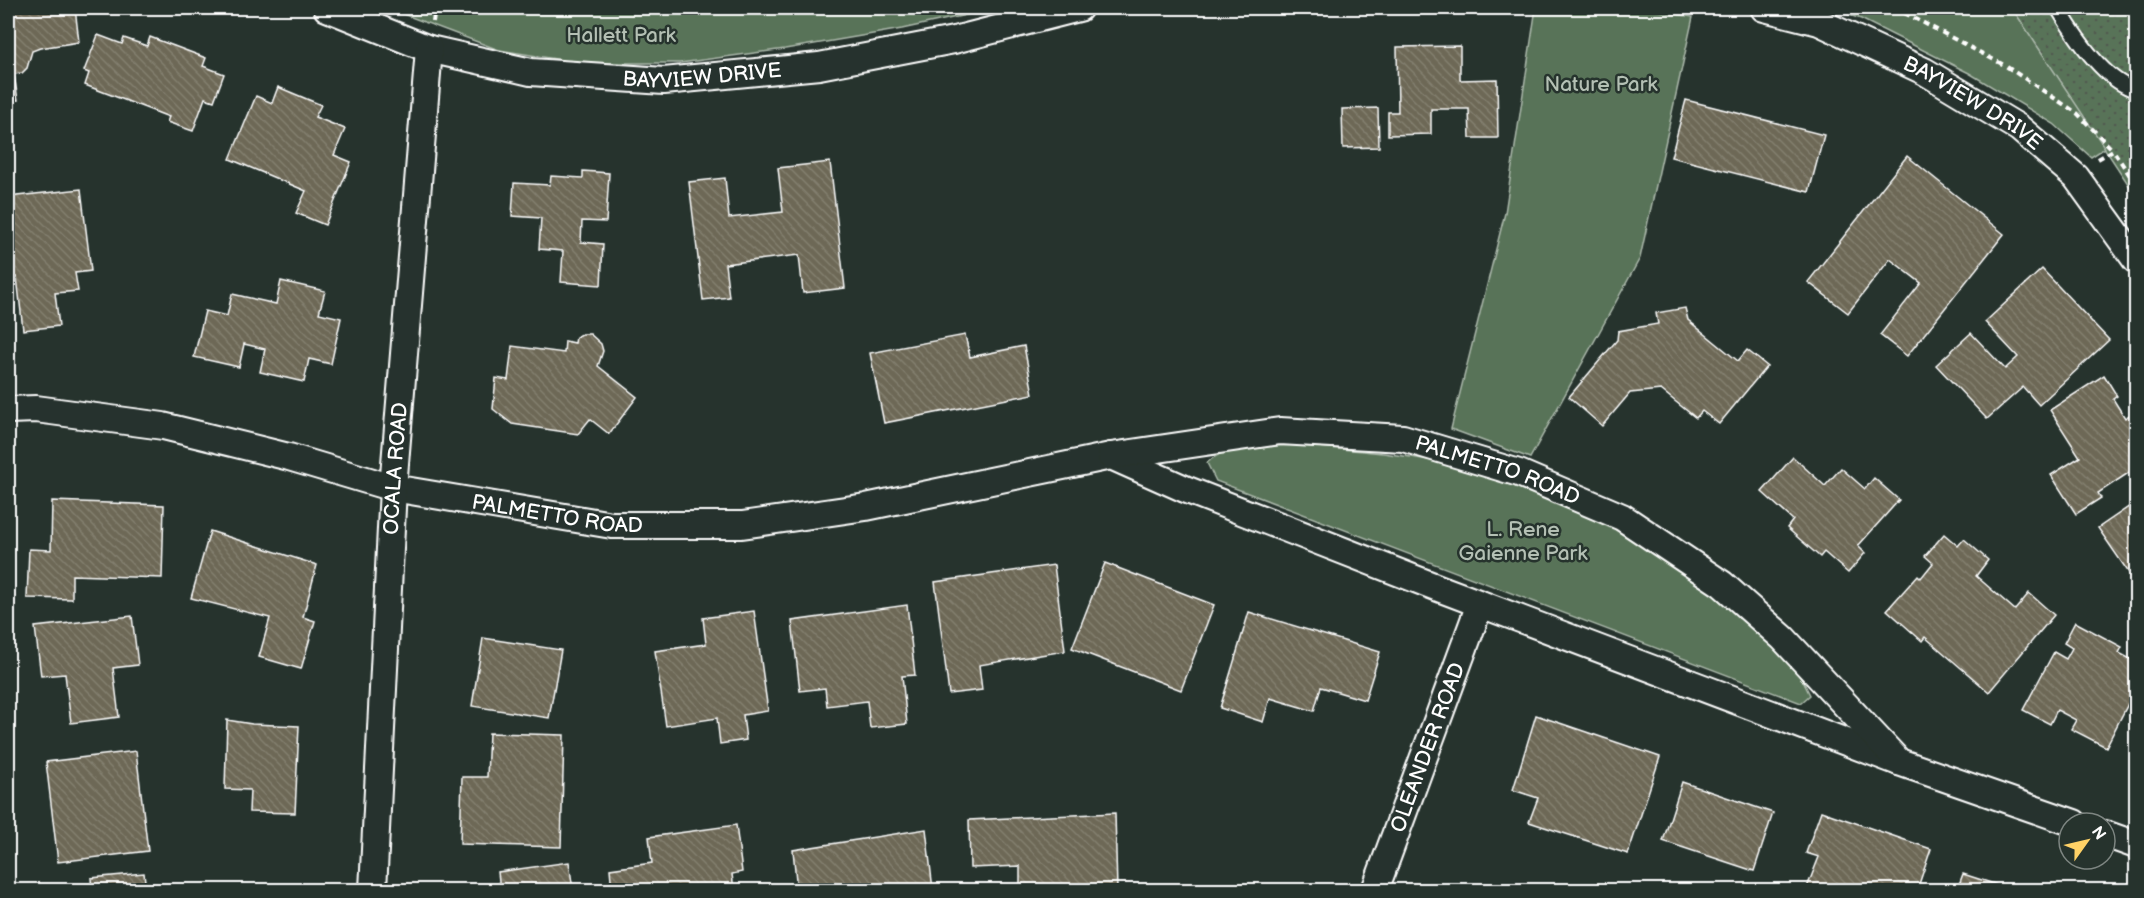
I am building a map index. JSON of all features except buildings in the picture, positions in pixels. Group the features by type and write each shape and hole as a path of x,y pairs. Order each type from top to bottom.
{"street":[{"name":"BAYVIEW DRIVE","path":"327,8 429,49 531,72 664,81 819,66 954,40 1079,8"},
{"name":"BAYVIEW DRIVE","path":"1764,8 1819,22 1924,71 2019,128 2076,177 2136,260"},
{"name":"OCALA ROAD","path":"373,891 393,488 429,49"},
{"name":"PALMETTO ROAD","path":"8,410 36,409 163,426 289,457 393,488 516,511 612,525 742,525 866,507 1111,456 1280,431 1403,438 1519,473 1622,517 1722,584 1783,638 1899,762"},
{"name":"PALMETTO ROAD","path":"1111,456 1196,493 1480,604 1899,762 2057,817"},
{"name":"OLEANDER ROAD","path":"1375,891 1480,604"},
{"path":"2117,838 2136,845"}],"lane":[{"path":"2058,8 2074,35 2111,76 2136,90"}],"path":[{"path":"1895,8 2004,65 2077,113 2113,150 2136,185"},
{"path":"2076,177 2101,156 2113,150"}],"green space":[{"name":"Hallett Park","path":"387,8 998,8 902,29 785,49 680,63 581,63 499,50"},
{"name":"Nature Park","path":"1536,8 1643,8 1693,17 1640,258 1530,458 1451,429 1505,213"},
{"path":"1829,8 2012,8 2105,148 2091,157 2054,124 1969,73 1861,19"},
{"path":"2012,8 2136,8 2136,196"},
{"name":"L. Rene Gaienne Park","path":"1293,445 1379,453 1443,463 1516,483 1570,505 1618,530 1689,575 1776,647 1795,669 1810,695 1801,703 1216,481 1207,463 1225,452 1236,449"}]}
